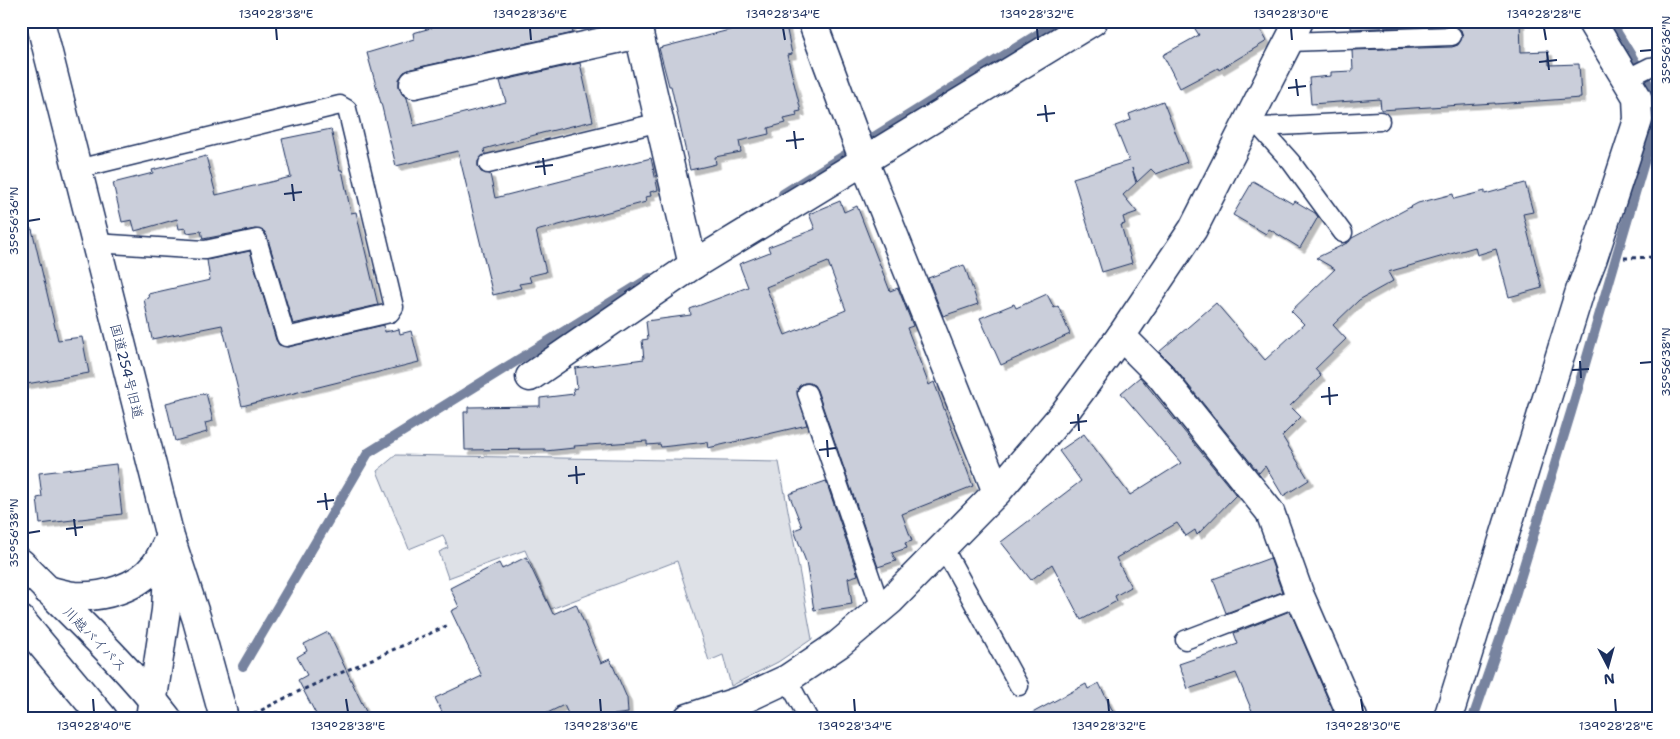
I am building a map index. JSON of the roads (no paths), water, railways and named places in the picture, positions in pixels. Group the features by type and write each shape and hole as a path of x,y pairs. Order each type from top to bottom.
{"main road":[{"name":"国道254号旧道","path":"40,21 170,537 197,620 224,718"},
{"path":"812,21 864,161 997,492"},
{"path":"530,377 693,265 1093,21"},
{"path":"1448,718 1580,291 1593,258 1638,120 1636,97 1591,21"},
{"path":"414,84 638,28 693,265"},
{"path":"688,718 742,700 788,679 838,644 881,608 997,492 1065,412 1121,336 1193,229 1255,122 1295,32"},
{"path":"1121,336 1160,375 1270,512 1300,596 1352,718"},
{"path":"47,590 74,596 94,595 123,588 142,577 156,565 170,537"},
{"path":"157,712 170,537"},
{"name":"川越バイパス","path":"21,563 157,712"},
{"path":"24,625 103,718"}],"lane":[{"path":"1295,32 1452,36"},
{"path":"1626,79 1650,67 1659,66"},
{"path":"77,169 340,104 347,110 394,307 390,313 286,337 258,239 205,250 95,243"},
{"path":"1255,122 1380,121"},
{"path":"488,164 660,122"},
{"path":"1255,122 1291,162 1342,233"},
{"path":"807,393 881,608"},
{"path":"942,547 1019,686"},
{"path":"1185,640 1300,596"},
{"path":"788,679 808,718"}],"waterway":[{"path":"783,194 1059,21"},
{"path":"1610,21 1659,101"},
{"path":"1473,718 1512,605 1571,412 1659,111"},
{"path":"243,666 368,453 650,278"}]}
